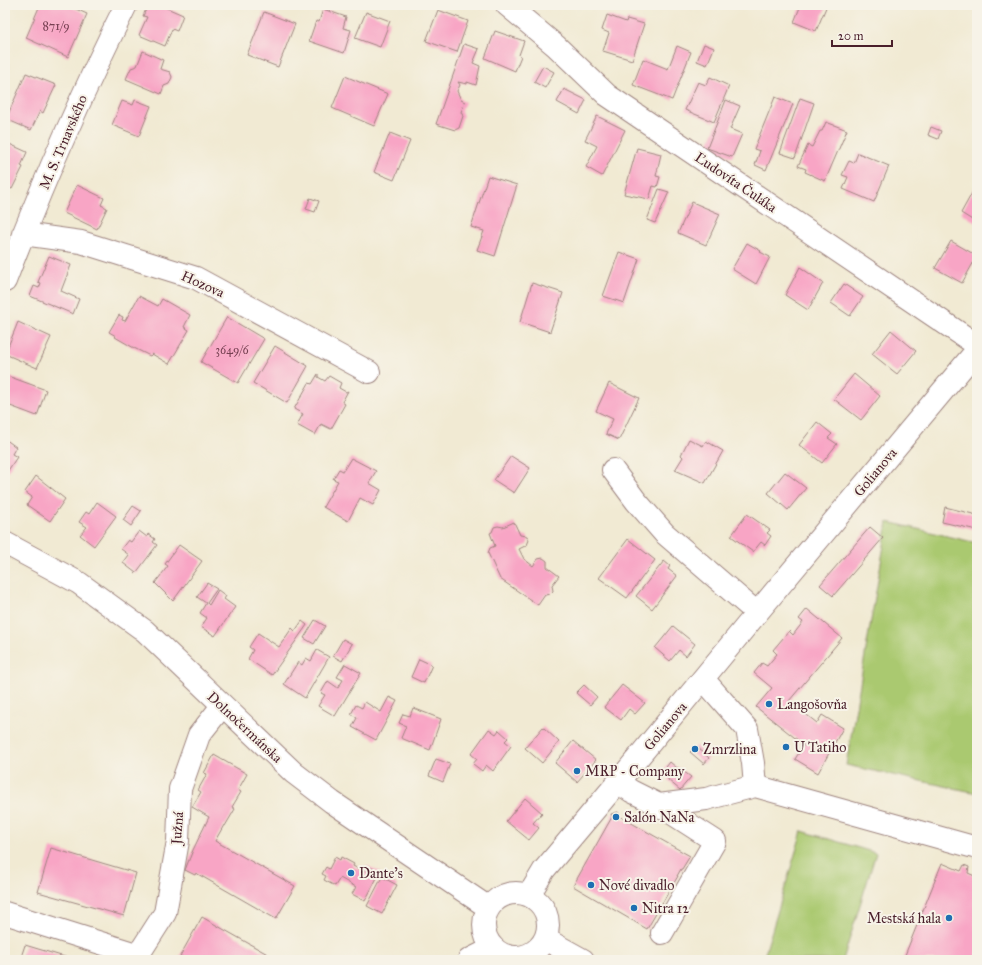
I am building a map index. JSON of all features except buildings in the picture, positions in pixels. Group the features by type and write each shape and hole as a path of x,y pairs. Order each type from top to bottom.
{"street":[{"name":"M. S. Trnavského","path":"5,281 23,234 96,64 126,5"},
{"name":"Ľudovíta Čuláka","path":"507,5 556,46 607,95 977,345"},
{"name":"Hozova","path":"23,234 81,242 196,278 369,372"},
{"name":"Golianova","path":"529,895 544,870 704,680 757,613 977,350"},
{"path":"613,470 636,501 664,533 757,613"},
{"name":"Dolnočermánska","path":"5,542 79,583 145,631 294,773 332,802 488,908"},
{"path":"704,680 747,729 754,763 755,786"},
{"name":"Južná","path":"5,913 137,957 164,913 178,841 180,789 199,736 222,706"},
{"path":"618,782 631,791 659,805 715,841 662,934"},
{"path":"659,805 706,799 755,786 977,848"},
{"path":"518,893 529,895 541,904 546,914 548,928 545,939 537,949 523,956 507,956 502,954 493,948 487,939 484,928 484,919 488,908 496,899 506,894 518,893"},
{"path":"545,939 583,960"},
{"path":"469,960 493,948"}],"green space":[{"path":"888,522 977,543 977,793 846,765"},
{"path":"802,831 876,853 843,960 763,960"}],"place":[{"name":"Langošovňa","path":"769,704"},
{"name":"U Tatiho","path":"786,747"},
{"name":"Zmrzlina","path":"695,749"},
{"name":"MRP - Company","path":"577,771"},
{"name":"Salón NaNa","path":"616,817"},
{"name":"Dante's","path":"351,873"},
{"name":"Nové divadlo","path":"591,885"},
{"name":"Nitra 12","path":"634,908"},
{"name":"Mestská hala","path":"949,918"}]}
